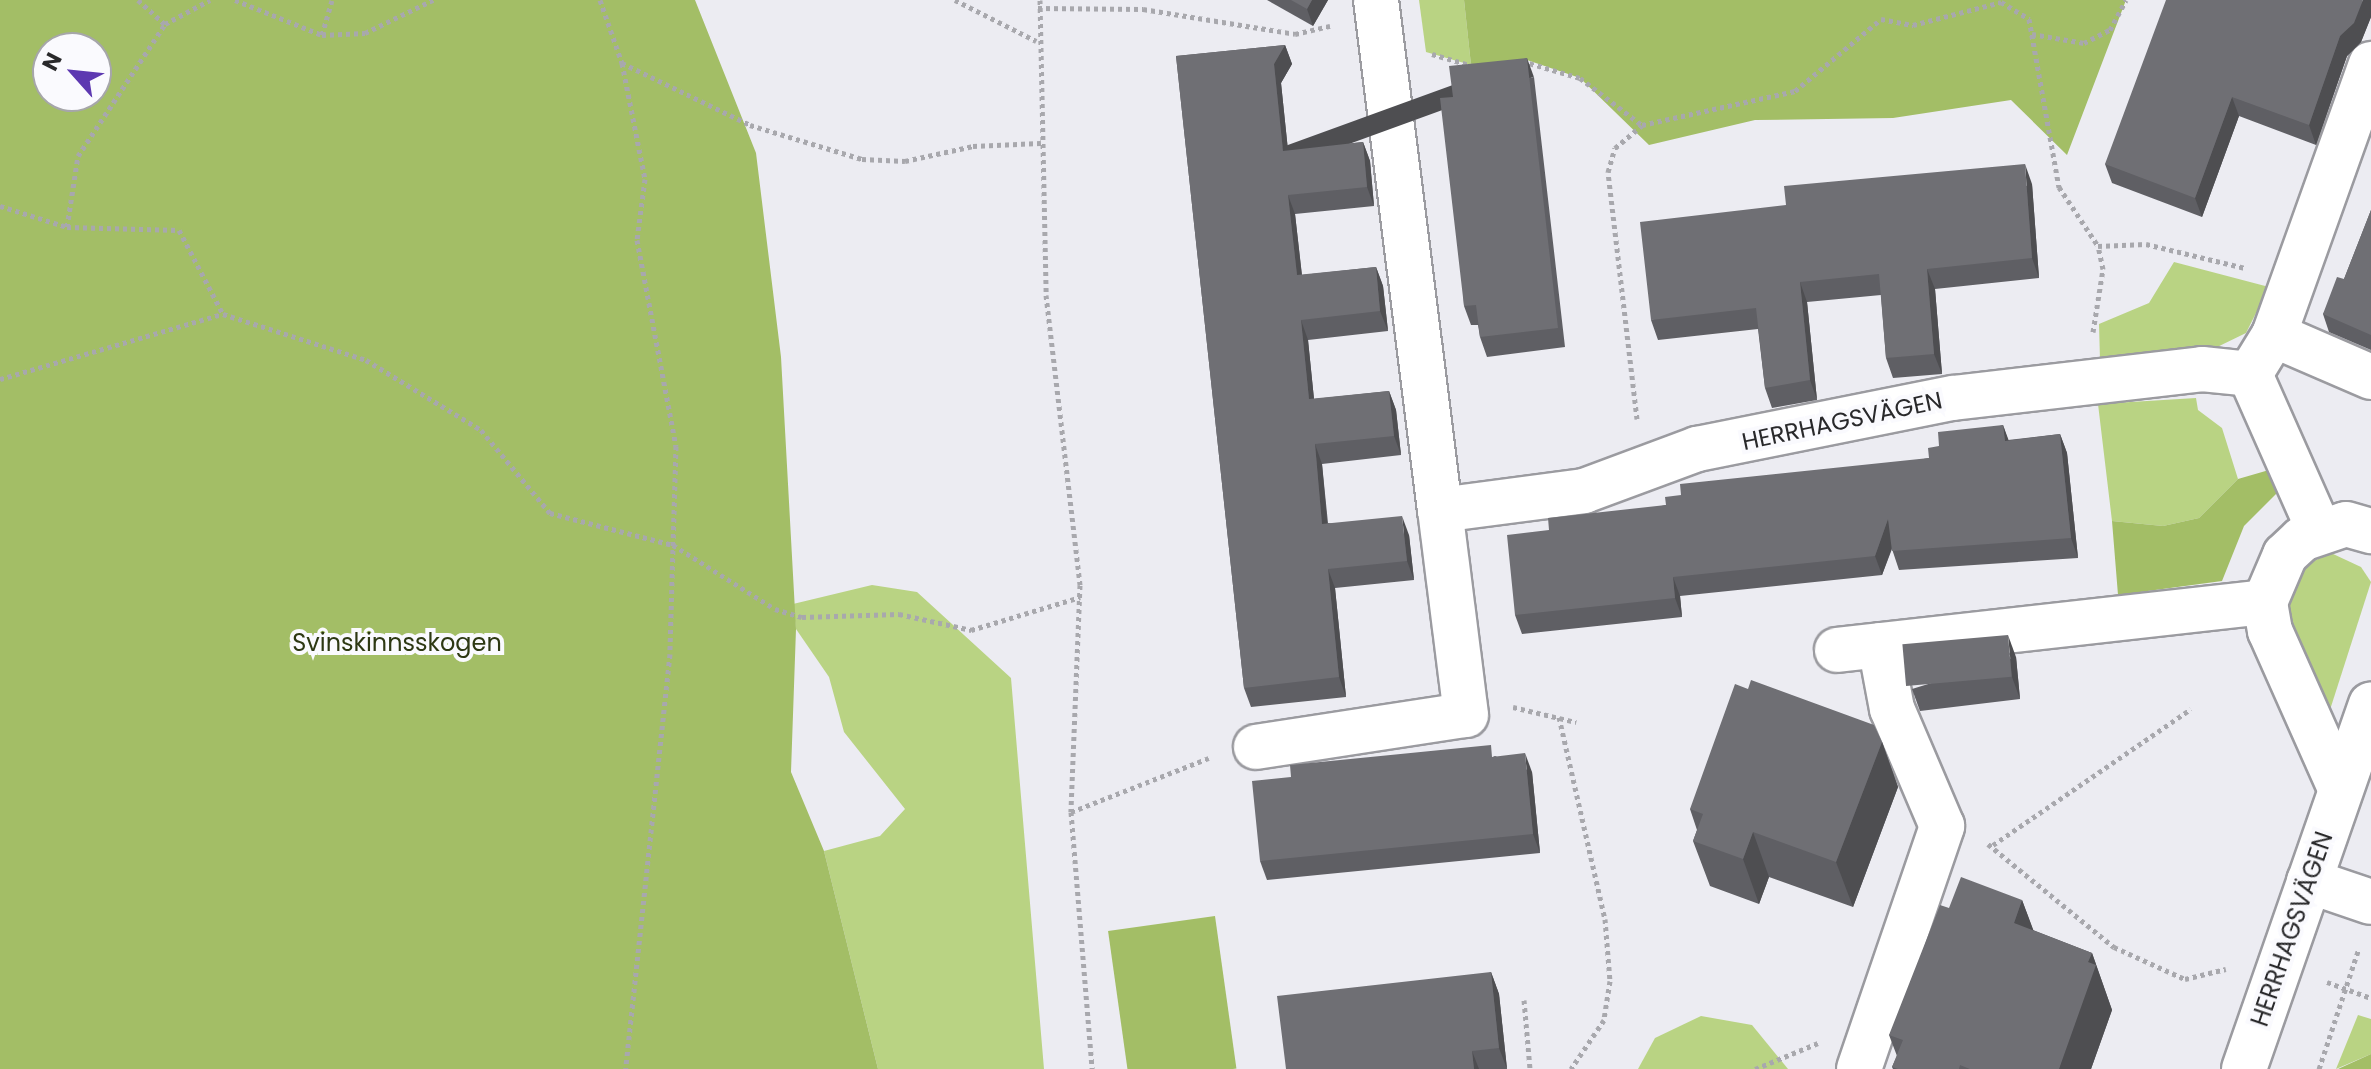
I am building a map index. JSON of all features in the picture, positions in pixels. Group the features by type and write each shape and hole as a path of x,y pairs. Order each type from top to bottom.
{"street":[{"path":"1256,747 1466,715 1377,7"},
{"path":"2319,530 2250,374 2274,335 2371,64"},
{"path":"2274,335 2371,377"},
{"name":"HERRHAGSVÄGEN","path":"1440,510 1584,491 1697,449 1953,398 2202,369 2250,374"},
{"path":"2340,788 2270,631 2265,602 2285,555 2319,530 2346,524 2371,531"},
{"path":"1837,650 2265,602"},
{"path":"1859,1069 1941,836 1934,794 1892,709 1880,645"},
{"name":"HERRHAGSVÄGEN","path":"2244,1069 2371,704"},
{"path":"2309,881 2371,902"}],"path":[{"path":"138,0 165,24"},
{"path":"67,227 78,156 165,24 210,0"},
{"path":"235,0 322,35 365,33 433,0"},
{"path":"322,35 332,0"},
{"path":"600,0 622,63 645,179 637,240 676,446 670,654 626,1069"},
{"path":"955,0 1036,41"},
{"path":"1040,0 1036,41 1046,295 1080,597 1071,812 1092,1069"},
{"path":"2032,34 2084,43 2110,30 2126,0"},
{"path":"1630,362 1608,172 1619,142 1642,125 1795,91 1881,19 1913,25 2001,2 2029,19 2059,187 2098,246 2104,263 2097,306"},
{"path":"1038,8 1143,9 1295,34 1377,7"},
{"path":"1513,62 1580,78 1642,125"},
{"path":"622,63 737,120 862,159 905,161 984,145 1041,143"},
{"path":"1471,65 1487,66"},
{"path":"0,206 67,227 179,230 223,314"},
{"path":"2098,246 2146,244 2293,281"},
{"path":"0,379 223,314 366,360 481,430 550,513 673,545 775,609 802,617 899,614 971,630 1080,597"},
{"path":"1465,701 1576,722"},
{"path":"1993,845 2191,709"},
{"path":"1559,717 1605,919 1610,981 1604,1020 1571,1069"},
{"path":"1071,812 1256,747"},
{"path":"1941,836 1993,845 2067,915 2168,974 2207,979 2244,955 2371,998"},
{"path":"2319,1069 2345,989"},
{"path":"1524,1000 1530,1069"}],"green space":[{"name":"Svinskinnsskogen","path":"0,0 695,0 756,153 781,357 796,629 791,772 824,851 878,1069 0,1069"},
{"path":"1419,0 1464,0 1471,65 1426,52"},
{"path":"1464,0 2126,0 2067,155 2011,100 1893,118 1755,120 1649,145 1580,78 1527,60 1471,65"},
{"path":"2174,262 2269,287 2246,333 2209,351 2100,360 2099,324 2149,303"},
{"path":"2196,398 2198,410 2222,428 2238,479 2199,518 2163,526 2112,521 2098,404"},
{"path":"2269,470 2278,492 2244,526 2222,581 2118,595 2112,521 2163,526 2199,518 2238,479"},
{"path":"2331,553 2361,567 2371,582 2328,716 2286,611 2301,567"},
{"path":"872,585 917,592 1011,678 1044,1069 878,1069 824,851 880,836 905,809 844,732 829,677 796,629 793,604"},
{"path":"1215,916 1236,1069 1127,1069 1108,931"},
{"path":"2358,1015 2371,1019 2371,1054 2336,1069"},
{"path":"1701,1016 1752,1025 1788,1069 1638,1069 1655,1038"},
{"path":"2371,1054 2371,1069 2338,1069"}],"building":[{"path":"1291,0 1312,0 1307,9"},
{"path":"2166,0 2363,0 2354,23 2340,36 2309,125 2232,97 2195,198 2105,164"},
{"path":"1285,45 1274,64 1283,151 1363,142 1367,187 1288,195 1297,275 1376,267 1380,311 1301,320 1309,399 1389,391 1394,436 1315,444 1322,524 1402,516 1407,561 1328,569 1339,677 1244,688 1176,56"},
{"path":"1527,58 1558,328 1480,337 1476,305 1464,306 1440,98 1453,97 1449,66"},
{"path":"2025,164 2032,258 1927,269 1934,354 1886,358 1879,274 1800,282 1810,380 1765,388 1756,308 1651,320 1640,222 1786,205 1784,186"},
{"path":"2371,210 2371,335 2323,314 2337,277 2344,279"},
{"path":"2003,425 2005,441 2060,434 2071,538 1892,551 1888,519 1875,556 1673,577 1675,598 1515,615 1507,535 1549,530 1548,518 1666,505 1665,497 1681,495 1680,484 1929,458 1928,448 1939,446 1938,432"},
{"path":"2008,635 2012,677 1906,686 1902,644"},
{"path":"1751,680 1874,725 1882,742 1836,862 1753,832 1743,859 1693,841 1703,814 1690,809 1735,684 1748,689"},
{"path":"1491,745 1492,757 1525,753 1533,834 1260,861 1252,781 1291,777 1290,765"},
{"path":"1961,877 2022,900 2014,923 2092,953 2088,962 2096,965 2059,1069 1970,1069 1960,1065 1959,1069 1892,1067 1903,1040 1889,1035 1940,905 1949,908"},
{"path":"1491,972 1499,1048 1472,1051 1474,1069 1286,1069 1277,996"}]}
